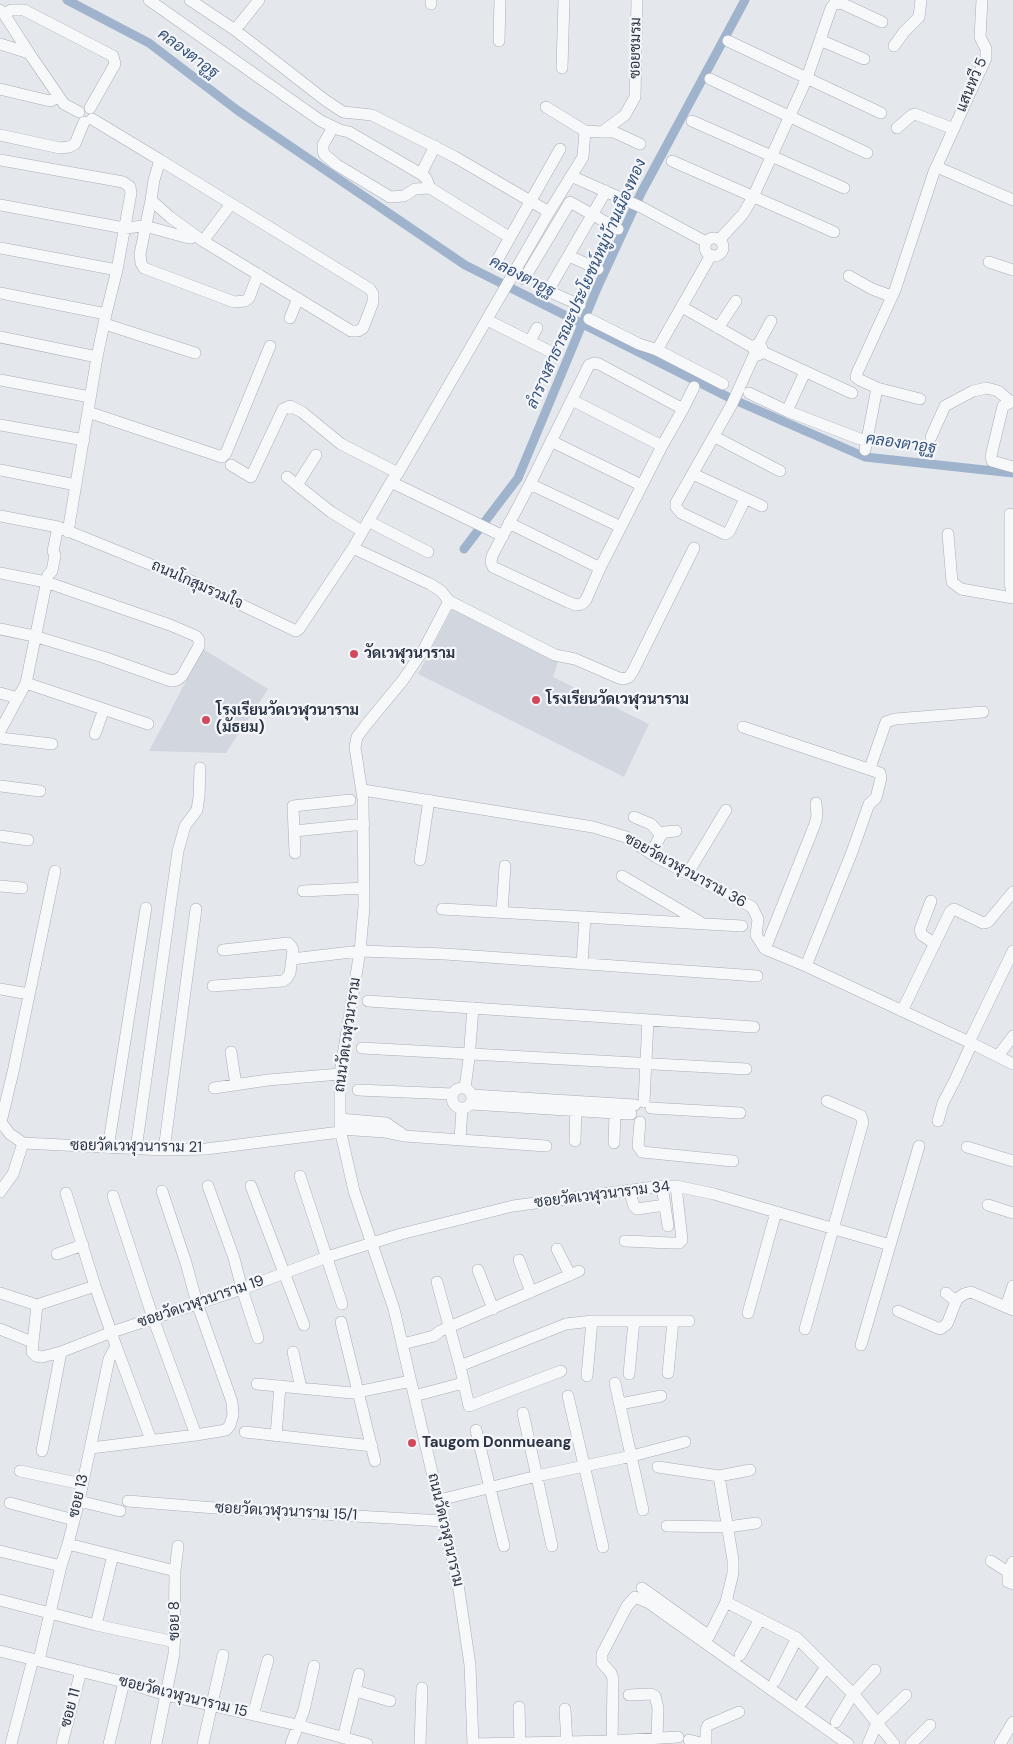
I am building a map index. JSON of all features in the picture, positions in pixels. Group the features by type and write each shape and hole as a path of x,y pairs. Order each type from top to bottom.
{"street":[{"path":"149,0 321,121 348,132 421,174 426,178 430,188"},
{"path":"190,0 234,30 342,112 372,115 434,146 549,212"},
{"path":"234,30 259,0"},
{"path":"499,40 500,0"},
{"path":"562,68 564,0"},
{"name":"ซอยชมรม","path":"602,132 624,115 635,97 637,0"},
{"path":"894,46 918,17 921,0"},
{"name":"แสนหวี 5","path":"877,388 856,377 891,296 934,172 986,58 986,49 980,37 982,0"},
{"path":"720,240 743,214 753,197 807,78 831,8 837,2 882,22"},
{"path":"0,134 60,148 75,144 86,115 115,64 113,56 24,10 2,12 64,104 86,115 370,289 374,294 373,302 363,328 358,331 351,331 200,239 151,200"},
{"path":"820,40 864,59"},
{"path":"728,41 881,113"},
{"path":"0,44 29,53"},
{"path":"710,80 867,153"},
{"path":"0,89 50,101 59,97"},
{"path":"546,108 585,131 614,132 640,144"},
{"path":"897,128 912,115 916,114 954,129"},
{"path":"692,121 844,188"},
{"path":"333,127 323,145 323,150 324,154 336,165 390,197 404,196 415,189 430,188 509,237"},
{"path":"585,131 583,157 352,548 430,584 450,600 555,655 576,659 624,679 629,677 633,671 694,548"},
{"path":"421,174 434,146"},
{"path":"495,264 560,149"},
{"path":"0,160 123,182 130,188 131,193 117,270 97,357 76,485 63,529 53,551 48,553 44,570 47,578 26,683 0,731"},
{"path":"160,160 140,254 141,263 144,268 234,302 249,298 258,274"},
{"path":"672,161 834,232"},
{"path":"937,167 1013,200"},
{"path":"571,176 636,204 706,242"},
{"path":"580,306 548,291 606,191"},
{"path":"524,279 570,202 618,228"},
{"path":"200,239 231,204"},
{"path":"0,205 124,228 145,226 185,237 200,239"},
{"path":"712,238 720,240 724,246 723,250 718,255 711,255 706,250 706,242 712,238"},
{"path":"0,248 117,270"},
{"path":"657,350 711,255"},
{"path":"569,256 598,269"},
{"path":"989,262 1013,270"},
{"path":"849,276 872,289 891,296"},
{"path":"0,294 105,319 195,353"},
{"path":"290,318 298,298"},
{"path":"718,328 736,301"},
{"path":"682,307 757,349 852,393"},
{"path":"487,320 551,352"},
{"path":"590,320 639,344 657,350 723,384"},
{"path":"745,499 729,532 725,534 681,513 676,506 732,404 743,392 757,349 771,321"},
{"path":"530,342 537,328"},
{"path":"0,338 97,357"},
{"path":"88,412 222,457 226,453 270,346"},
{"path":"683,409 594,362 589,365 492,556 492,567 576,606 582,604 586,600 641,485 683,409 694,387"},
{"path":"787,411 805,372"},
{"path":"0,380 90,397"},
{"path":"865,450 877,388 920,399"},
{"path":"931,437 945,406 973,391 987,388 998,391 1012,402 1003,406 991,456 992,461 1013,466"},
{"path":"743,392 860,439"},
{"path":"572,400 662,446"},
{"path":"231,465 251,477 283,408 290,406 302,412 341,444 395,477 503,536"},
{"path":"0,425 84,440"},
{"path":"715,437 780,471"},
{"path":"551,441 641,485"},
{"path":"297,485 316,455"},
{"path":"0,470 76,485"},
{"path":"693,474 762,506"},
{"path":"287,477 314,500 365,526 428,552"},
{"path":"530,484 621,528"},
{"path":"948,534 952,582 961,589 1013,597 1010,583 1010,514"},
{"name":"ถนนโกสุมรวมใจ","path":"0,516 63,529 196,583 296,631 352,548"},
{"path":"509,523 600,568"},
{"path":"0,573 47,578 196,636 199,640 199,646 182,676 177,680 171,681 103,657 34,636 0,629"},
{"name":"ถนนวัดเวฬุวนาราม","path":"450,600 418,657 357,737 355,756 362,790 364,824 364,907 360,951 340,1074 340,1127 354,1191 394,1309 458,1584 467,1639 472,1744"},
{"path":"26,683 148,724"},
{"path":"0,693 18,698"},
{"path":"95,734 104,708"},
{"path":"870,768 886,722 894,719 983,712"},
{"path":"743,727 870,768 880,773 881,778 876,798 869,804 852,852 806,966"},
{"path":"0,738 52,744"},
{"path":"136,1149 178,851 186,826 197,810 200,768"},
{"path":"0,786 40,791"},
{"name":"ซอยวัดเวฬุวนาราม 36","path":"362,790 608,831 626,837 688,874 752,907 758,919 756,935 765,949"},
{"path":"295,853 293,806 350,800"},
{"path":"420,860 429,800"},
{"path":"816,803 817,816 815,824 765,949 971,1042 1013,1064"},
{"path":"688,874 726,810"},
{"path":"634,817 651,824 661,835"},
{"path":"294,831 364,824"},
{"path":"651,853 661,835 665,832 676,831"},
{"path":"0,836 28,840"},
{"path":"502,912 505,866"},
{"path":"0,1192 13,1174 23,1143 10,1134 0,1122 13,1072 55,871"},
{"path":"622,876 703,924"},
{"path":"0,886 22,888"},
{"path":"304,891 364,888"},
{"path":"902,1012 950,912 954,909 983,923 988,922 1013,892"},
{"path":"931,901 920,930 922,935 935,944"},
{"path":"108,1148 146,908"},
{"path":"164,1150 196,909"},
{"path":"442,909 742,926"},
{"path":"582,964 585,917"},
{"path":"213,986 283,981 290,973 293,950 288,943 223,950"},
{"path":"292,959 360,951 445,954 757,976"},
{"path":"938,1121 943,1103 1013,951"},
{"path":"0,989 29,994"},
{"path":"368,1001 754,1027"},
{"path":"460,1139 467,1099 473,1008"},
{"path":"648,1020 638,1146 642,1152 733,1161"},
{"path":"998,1056 1013,1036"},
{"path":"362,1048 746,1069"},
{"path":"231,1052 236,1085"},
{"path":"214,1088 268,1080 340,1074"},
{"path":"467,1099 458,1089 453,1094 453,1104 467,1099 640,1110 740,1113"},
{"path":"358,1090 453,1094"},
{"path":"805,1330 863,1120 858,1114 827,1101"},
{"path":"576,1106 615,1113 640,1110"},
{"path":"575,1141 576,1106"},
{"path":"614,1143 615,1113"},
{"name":"ซอยวัดเวฬุวนาราม 21","path":"23,1143 164,1150 206,1148 340,1127 406,1136 546,1146"},
{"path":"861,1345 918,1146"},
{"path":"967,1147 1013,1161"},
{"path":"300,1176 342,1304"},
{"path":"208,1186 234,1258 258,1338"},
{"path":"252,1186 304,1325"},
{"path":"662,1186 668,1226"},
{"path":"625,1241 679,1243 682,1240 676,1186"},
{"name":"ซอยวัดเวฬุวนาราม 34","path":"372,1243 400,1234 513,1206 629,1190 676,1186 776,1212 890,1245"},
{"path":"629,1190 634,1206 637,1209 665,1205"},
{"path":"91,1448 226,1430 230,1425 233,1415 232,1402 197,1303 162,1191"},
{"path":"66,1193 95,1286 151,1440"},
{"path":"114,1196 153,1318 196,1435"},
{"path":"988,1205 1013,1213"},
{"path":"748,1313 776,1212"},
{"name":"ซอยวัดเวฬุวนาราม 19","path":"0,1329 32,1347 36,1356 42,1357 372,1243"},
{"path":"57,1254 83,1245"},
{"path":"403,1344 434,1336 440,1330 574,1273 557,1249"},
{"path":"519,1260 531,1292"},
{"path":"478,1270 493,1309"},
{"path":"437,1282 469,1406 561,1371"},
{"path":"0,1294 37,1305 95,1286"},
{"path":"898,1311 940,1329 947,1324 957,1299 971,1292 1010,1309 1013,1286"},
{"path":"946,1293 957,1299"},
{"path":"32,1347 37,1305"},
{"path":"586,1376 592,1321"},
{"path":"460,1366 566,1324 592,1321 689,1321"},
{"path":"628,1374 634,1321"},
{"path":"668,1373 673,1321"},
{"path":"341,1322 360,1392 375,1461"},
{"path":"434,1336 438,1341 453,1340"},
{"name":"ซอย 13","path":"11,1744 50,1613 79,1502 109,1359 116,1346"},
{"path":"42,1451 61,1352"},
{"path":"293,1352 301,1388"},
{"path":"257,1384 352,1393 411,1381"},
{"path":"414,1396 463,1383"},
{"path":"615,1384 643,1510"},
{"path":"276,1436 280,1386"},
{"path":"568,1396 602,1547"},
{"path":"620,1404 661,1396"},
{"path":"523,1413 552,1546"},
{"path":"476,1430 504,1546"},
{"path":"245,1432 372,1446"},
{"path":"439,1500 685,1442"},
{"path":"658,1468 719,1476 750,1470"},
{"path":"20,1471 82,1484"},
{"path":"642,1588 709,1636 726,1602 733,1560 719,1476"},
{"name":"ซอยวัดเวฬุวนาราม 15/1","path":"128,1500 215,1508 444,1522"},
{"path":"79,1502 120,1511"},
{"path":"10,1503 74,1520"},
{"path":"667,1526 728,1527 756,1523"},
{"path":"68,1544 175,1571"},
{"name":"ซอย 8","path":"156,1744 174,1654 175,1571 178,1546"},
{"path":"0,1551 61,1566"},
{"path":"96,1625 113,1555"},
{"path":"991,1561 1011,1567 1008,1582 1013,1584"},
{"path":"612,1743 613,1679 611,1673 602,1663 602,1654 627,1606 635,1597 649,1603 848,1744"},
{"path":"0,1600 96,1625 175,1642"},
{"path":"726,1602 797,1638 853,1694 894,1744"},
{"path":"740,1655 760,1619"},
{"path":"775,1682 797,1638"},
{"name":"ซอยวัดเวฬุวนาราม 15","path":"0,1651 124,1682 166,1695 297,1725 367,1744"},
{"path":"203,1744 223,1655"},
{"path":"254,1715 268,1660"},
{"path":"291,1744 304,1710 314,1666"},
{"path":"802,1702 826,1667"},
{"path":"836,1722 853,1694 875,1670"},
{"name":"ซอย 11","path":"62,1744 81,1671"},
{"path":"343,1738 359,1674"},
{"path":"109,1744 124,1682"},
{"path":"420,1744 422,1688"},
{"path":"356,1691 390,1701"},
{"path":"629,1695 651,1694 655,1696 658,1708 656,1738"},
{"path":"868,1744 877,1723 906,1695"},
{"path":"520,1707 520,1743"},
{"path":"565,1709 567,1743"},
{"path":"472,1744 612,1743 656,1738 683,1738 705,1744 708,1725 739,1712"},
{"path":"1000,1744 1013,1722"},
{"path":"911,1744 930,1725"}],"shaded area":[{"name":"โรงเรียนวัดเวฬุวนาราม","path":"453,608 558,662 553,677 649,724 624,777 418,674"},
{"name":"โรงเรียนวัดเวฬุวนาราม (มัธยม)","path":"203,649 268,689 226,753 149,751"}],"waterway":[{"name":"คลองตาอูฐ","path":"67,0 149,43 237,110 465,265 730,398 865,457 1013,473"},
{"name":"ลำรางสาธารณะประโยชน์หมู่บ้านเมืองทอง","path":"464,549 518,478 598,286 641,193 745,0"}],"place":[{"name":"วัดเวฬุวนาราม","path":"354,654"},
{"name":"โรงเรียนวัดเวฬุวนาราม","path":"536,700"},
{"name":"โรงเรียนวัดเวฬุวนาราม (มัธยม)","path":"206,720"},
{"name":"Taugom Donmueang","path":"412,1443"}]}
